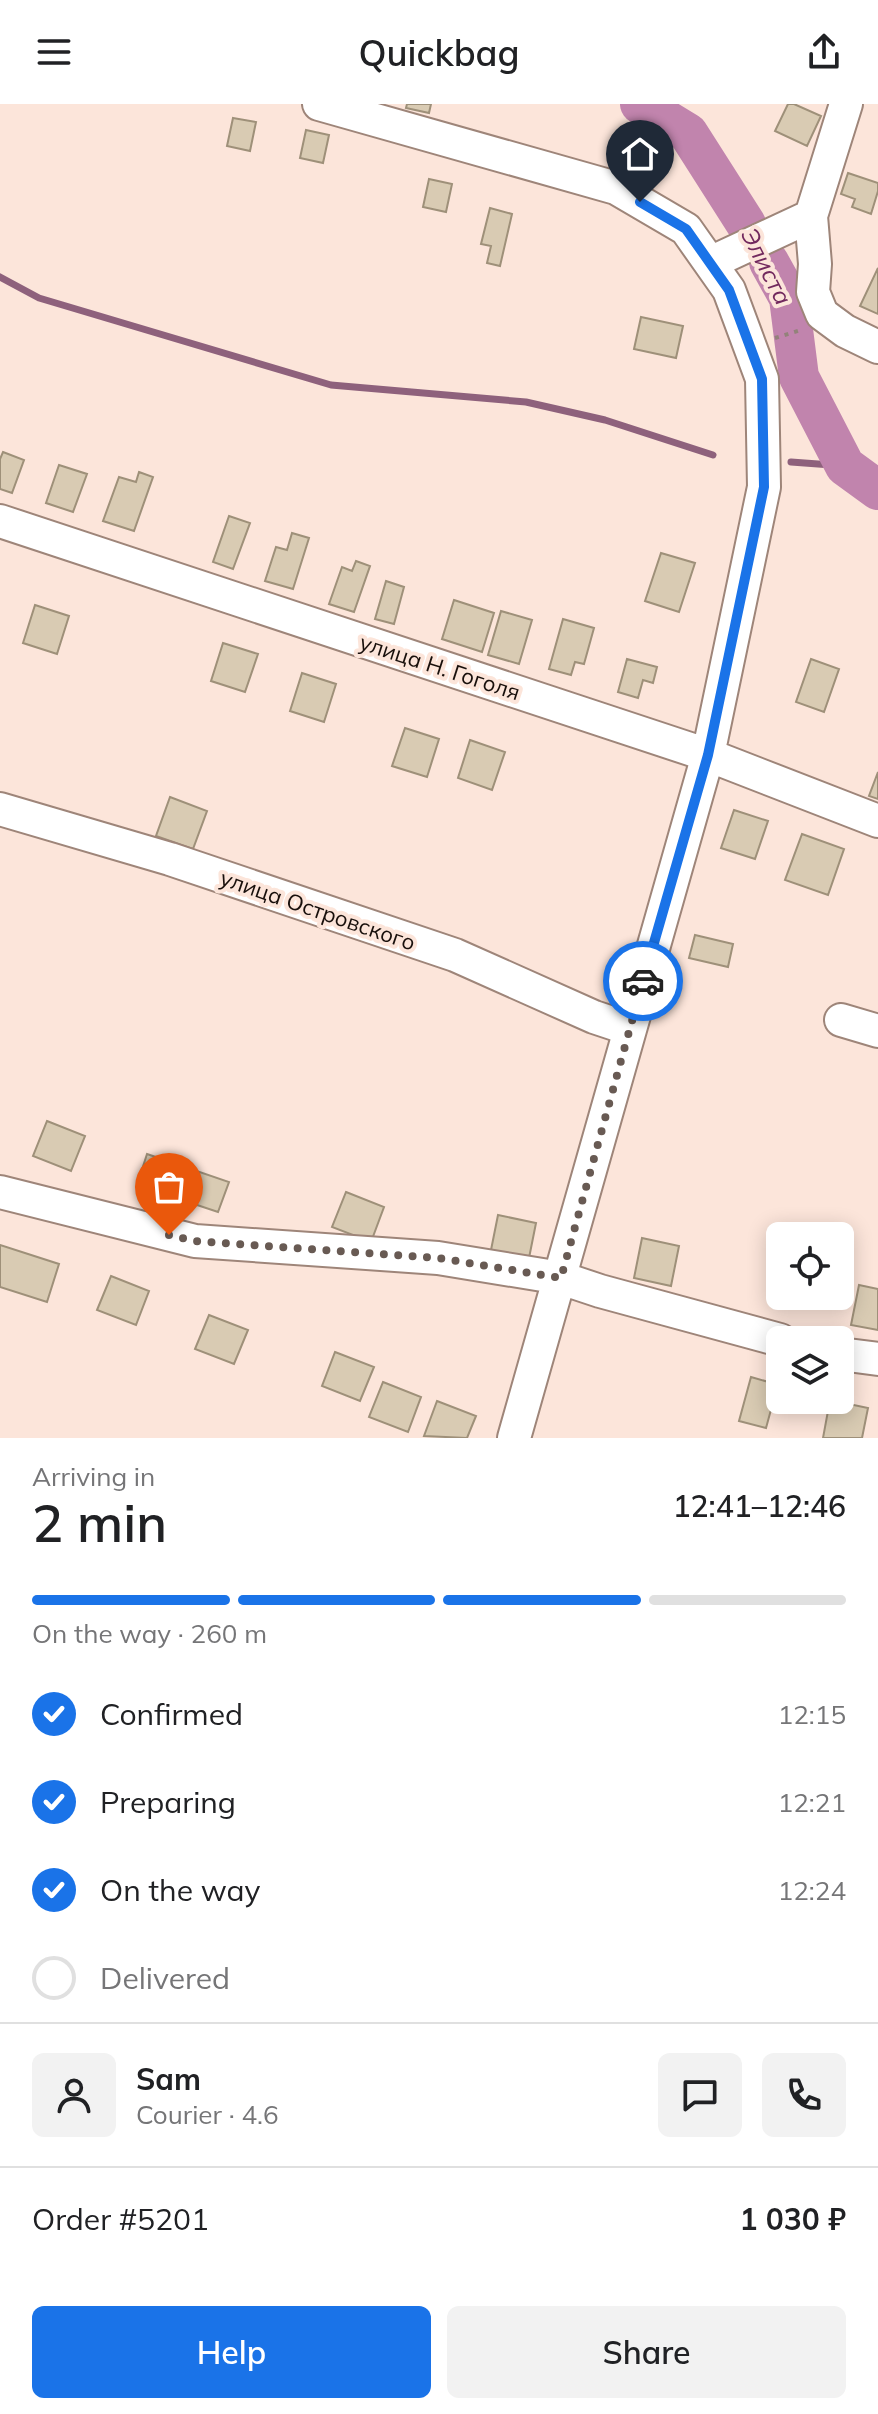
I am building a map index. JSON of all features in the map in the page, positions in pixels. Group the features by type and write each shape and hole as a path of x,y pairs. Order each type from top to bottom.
{"street":[{"path":"319,104 616,188 686,229 729,290 762,379 764,487 708,755 514,1438"},
{"path":"846,104 811,216 815,264 813,292 822,314 845,331 878,347"},
{"path":"710,263 811,216"},
{"name":"улица Н. Гоголя","path":"0,521 708,755 878,821"},
{"name":"улица Островского","path":"0,809 170,859 455,955 594,1017 630,1029"},
{"path":"841,1020 878,1031"},
{"path":"0,1192 195,1241 438,1258 561,1278 766,1336"},
{"path":"854,1356 878,1359"}],"path":[{"path":"784,336 805,329"}],"building":[{"path":"407,104 431,104 429,113 406,108"},
{"path":"788,104 821,116 807,146 775,131"},
{"path":"233,118 256,122 250,151 227,146"},
{"path":"306,130 329,135 323,163 300,158"},
{"path":"848,173 878,183 871,214 852,207 855,199 841,194"},
{"path":"429,179 452,184 446,212 423,207"},
{"path":"490,208 512,214 500,266 487,263 491,246 481,244"},
{"path":"878,268 878,314 860,306"},
{"path":"641,317 683,326 676,358 634,349"},
{"path":"3,452 24,460 12,493 0,489 0,459"},
{"path":"59,465 87,474 73,512 46,503"},
{"path":"139,472 153,477 134,531 103,521 119,477 136,482"},
{"path":"229,516 250,523 233,569 213,562"},
{"path":"292,533 309,538 293,589 265,581 276,547 287,550"},
{"path":"661,553 695,563 679,612 645,601"},
{"path":"356,561 370,566 354,612 329,604 342,567 352,571"},
{"path":"386,581 404,587 394,624 375,619"},
{"path":"454,600 494,613 482,652 442,639"},
{"path":"35,605 69,616 57,654 23,643"},
{"path":"501,611 532,620 519,664 488,655"},
{"path":"563,619 594,628 584,664 575,662 571,675 549,669"},
{"path":"223,643 258,654 245,692 211,681"},
{"path":"627,659 657,667 653,683 643,680 638,698 618,692"},
{"path":"811,659 839,669 824,712 796,702"},
{"path":"302,673 336,684 324,722 290,711"},
{"path":"405,728 439,739 427,777 392,766"},
{"path":"470,740 505,752 492,790 458,778"},
{"path":"878,772 878,799 869,796"},
{"path":"170,797 207,811 193,849 156,836"},
{"path":"734,810 768,821 755,859 721,848"},
{"path":"802,834 844,849 828,895 785,880"},
{"path":"695,935 733,944 728,967 689,958"},
{"path":"47,1121 85,1136 71,1171 33,1156"},
{"path":"147,1154 229,1182 218,1212 137,1185"},
{"path":"346,1192 384,1207 371,1242 332,1227"},
{"path":"498,1215 536,1223 528,1263 490,1255"},
{"path":"642,1238 679,1246 671,1286 634,1278"},
{"path":"0,1245 59,1264 47,1302 0,1287"},
{"path":"111,1276 149,1291 136,1325 97,1310"},
{"path":"859,1285 878,1289 878,1330 851,1325"},
{"path":"209,1315 248,1330 234,1364 195,1349"},
{"path":"335,1352 374,1367 360,1401 322,1386"},
{"path":"751,1377 766,1381 766,1414 770,1414 766,1428 739,1421"},
{"path":"383,1382 421,1397 408,1432 369,1417"},
{"path":"437,1401 476,1416 467,1438 424,1436"},
{"path":"854,1405 868,1408 862,1438 823,1438 827,1414 854,1414"}],"waterway":[{"name":"Элиста","path":"640,104 688,133 746,224"},
{"name":"Элиста","path":"761,250 769,262"},
{"name":"Элиста","path":"769,262 789,298 799,377 845,466 878,490"},
{"path":"0,277 39,298 331,385 526,402 605,420 713,455"},
{"path":"791,462 845,466"}],"way so far":[{"path":"169,1235 195,1241 438,1258 561,1278 643,981"}],"route":[{"path":"640,202 686,229 729,290 762,379 764,487 708,755 643,981"}]}
